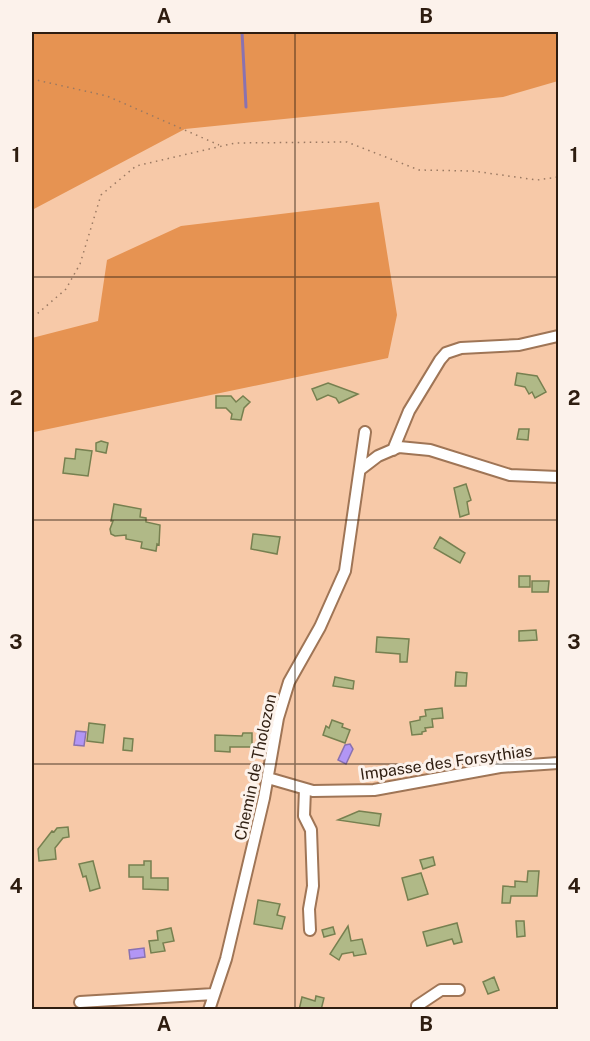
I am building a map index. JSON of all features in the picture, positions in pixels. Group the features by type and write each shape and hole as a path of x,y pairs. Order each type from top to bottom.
{"street":[{"path":"393,450 410,411 446,353 461,348 519,345 558,336"},
{"name":"Chemin de Tholozon","path":"209,1010 226,959 268,778 278,718 289,682 320,627 345,571 365,432"},
{"path":"361,469 378,456 399,447 430,450 510,475 558,477"},
{"name":"Impasse des Forsythias","path":"268,778 313,791 374,790 500,767 558,763"},
{"path":"305,789 304,816 311,830 313,886 309,909 310,930"},
{"path":"418,1010 417,1006 441,990 459,990"},
{"path":"80,1002 214,994"}],"path":[{"path":"32,79 107,96 221,146"},
{"path":"32,315 37,314 66,289 80,264 101,195 136,166 235,143 347,142 419,170 473,171 537,180 558,177"}],"shaded area":[{"path":"32,32 558,32 558,81 503,97 185,129 32,210"},
{"path":"379,202 397,315 388,358 34,432 32,449 32,338 98,321 107,260 181,226"},
{"path":"76,731 86,732 84,746 74,745"},
{"path":"350,744 353,749 346,764 338,760 345,745"},
{"path":"144,948 145,957 130,959 129,950"}],"building":[{"path":"517,373 537,376 546,392 535,398 532,392 529,394 525,387 515,385"},
{"path":"328,383 358,394 339,403 336,398 328,395 317,400 312,389"},
{"path":"216,396 231,396 236,402 243,396 250,402 244,408 241,420 231,419 232,414 226,408 216,408"},
{"path":"519,429 529,429 528,440 517,439"},
{"path":"101,441 108,443 106,453 96,451 96,443"},
{"path":"76,449 92,451 88,476 63,473 65,458 75,459"},
{"path":"466,484 471,500 467,502 469,514 460,517 454,488"},
{"path":"114,504 141,509 140,517 146,518 146,522 160,525 159,545 157,544 156,551 141,548 142,542 126,539 126,535 111,534"},
{"path":"253,534 280,537 277,554 251,549"},
{"path":"440,537 465,553 460,563 434,548"},
{"path":"519,576 530,576 530,587 519,587"},
{"path":"532,581 549,581 548,592 532,592"},
{"path":"536,630 537,640 519,641 519,631"},
{"path":"377,637 409,639 407,662 400,662 400,654 376,652"},
{"path":"456,672 467,673 466,686 455,686"},
{"path":"335,677 354,681 353,689 333,686"},
{"path":"442,708 443,718 432,719 433,727 425,728 426,731 422,734 412,735 410,722 426,716 425,710"},
{"path":"332,720 343,724 342,727 350,730 345,743 323,735 326,726 329,728"},
{"path":"89,723 105,725 103,743 87,741"},
{"path":"243,733 252,733 252,747 230,747 230,752 215,751 215,735 242,736"},
{"path":"124,738 133,739 132,751 123,750"},
{"path":"359,811 381,814 379,826 338,820"},
{"path":"68,827 69,837 63,838 55,848 56,859 39,861 38,849 52,831"},
{"path":"433,857 435,865 423,869 420,860"},
{"path":"93,861 100,888 90,891 86,876 83,877 79,864"},
{"path":"144,861 151,861 151,878 168,878 168,890 143,889 143,877 129,877 129,865 144,865"},
{"path":"528,871 539,871 537,896 511,896 510,903 502,903 503,886 515,887 515,881 527,882"},
{"path":"421,873 428,894 408,900 402,878"},
{"path":"258,900 280,904 277,915 285,917 282,929 254,924"},
{"path":"516,921 524,921 525,936 517,937"},
{"path":"457,923 462,942 454,944 452,939 427,946 423,932"},
{"path":"348,926 351,941 362,939 366,954 354,956 353,952 342,954 339,960 330,954"},
{"path":"333,927 335,934 324,937 322,930"},
{"path":"171,928 174,941 163,943 165,951 151,953 149,941 158,940 157,931"},
{"path":"494,977 499,990 488,994 483,982"},
{"path":"316,996 324,998 321,1010 299,1010 302,997 315,1001"}],"waterway":[{"path":"242,32 246,107"}]}
